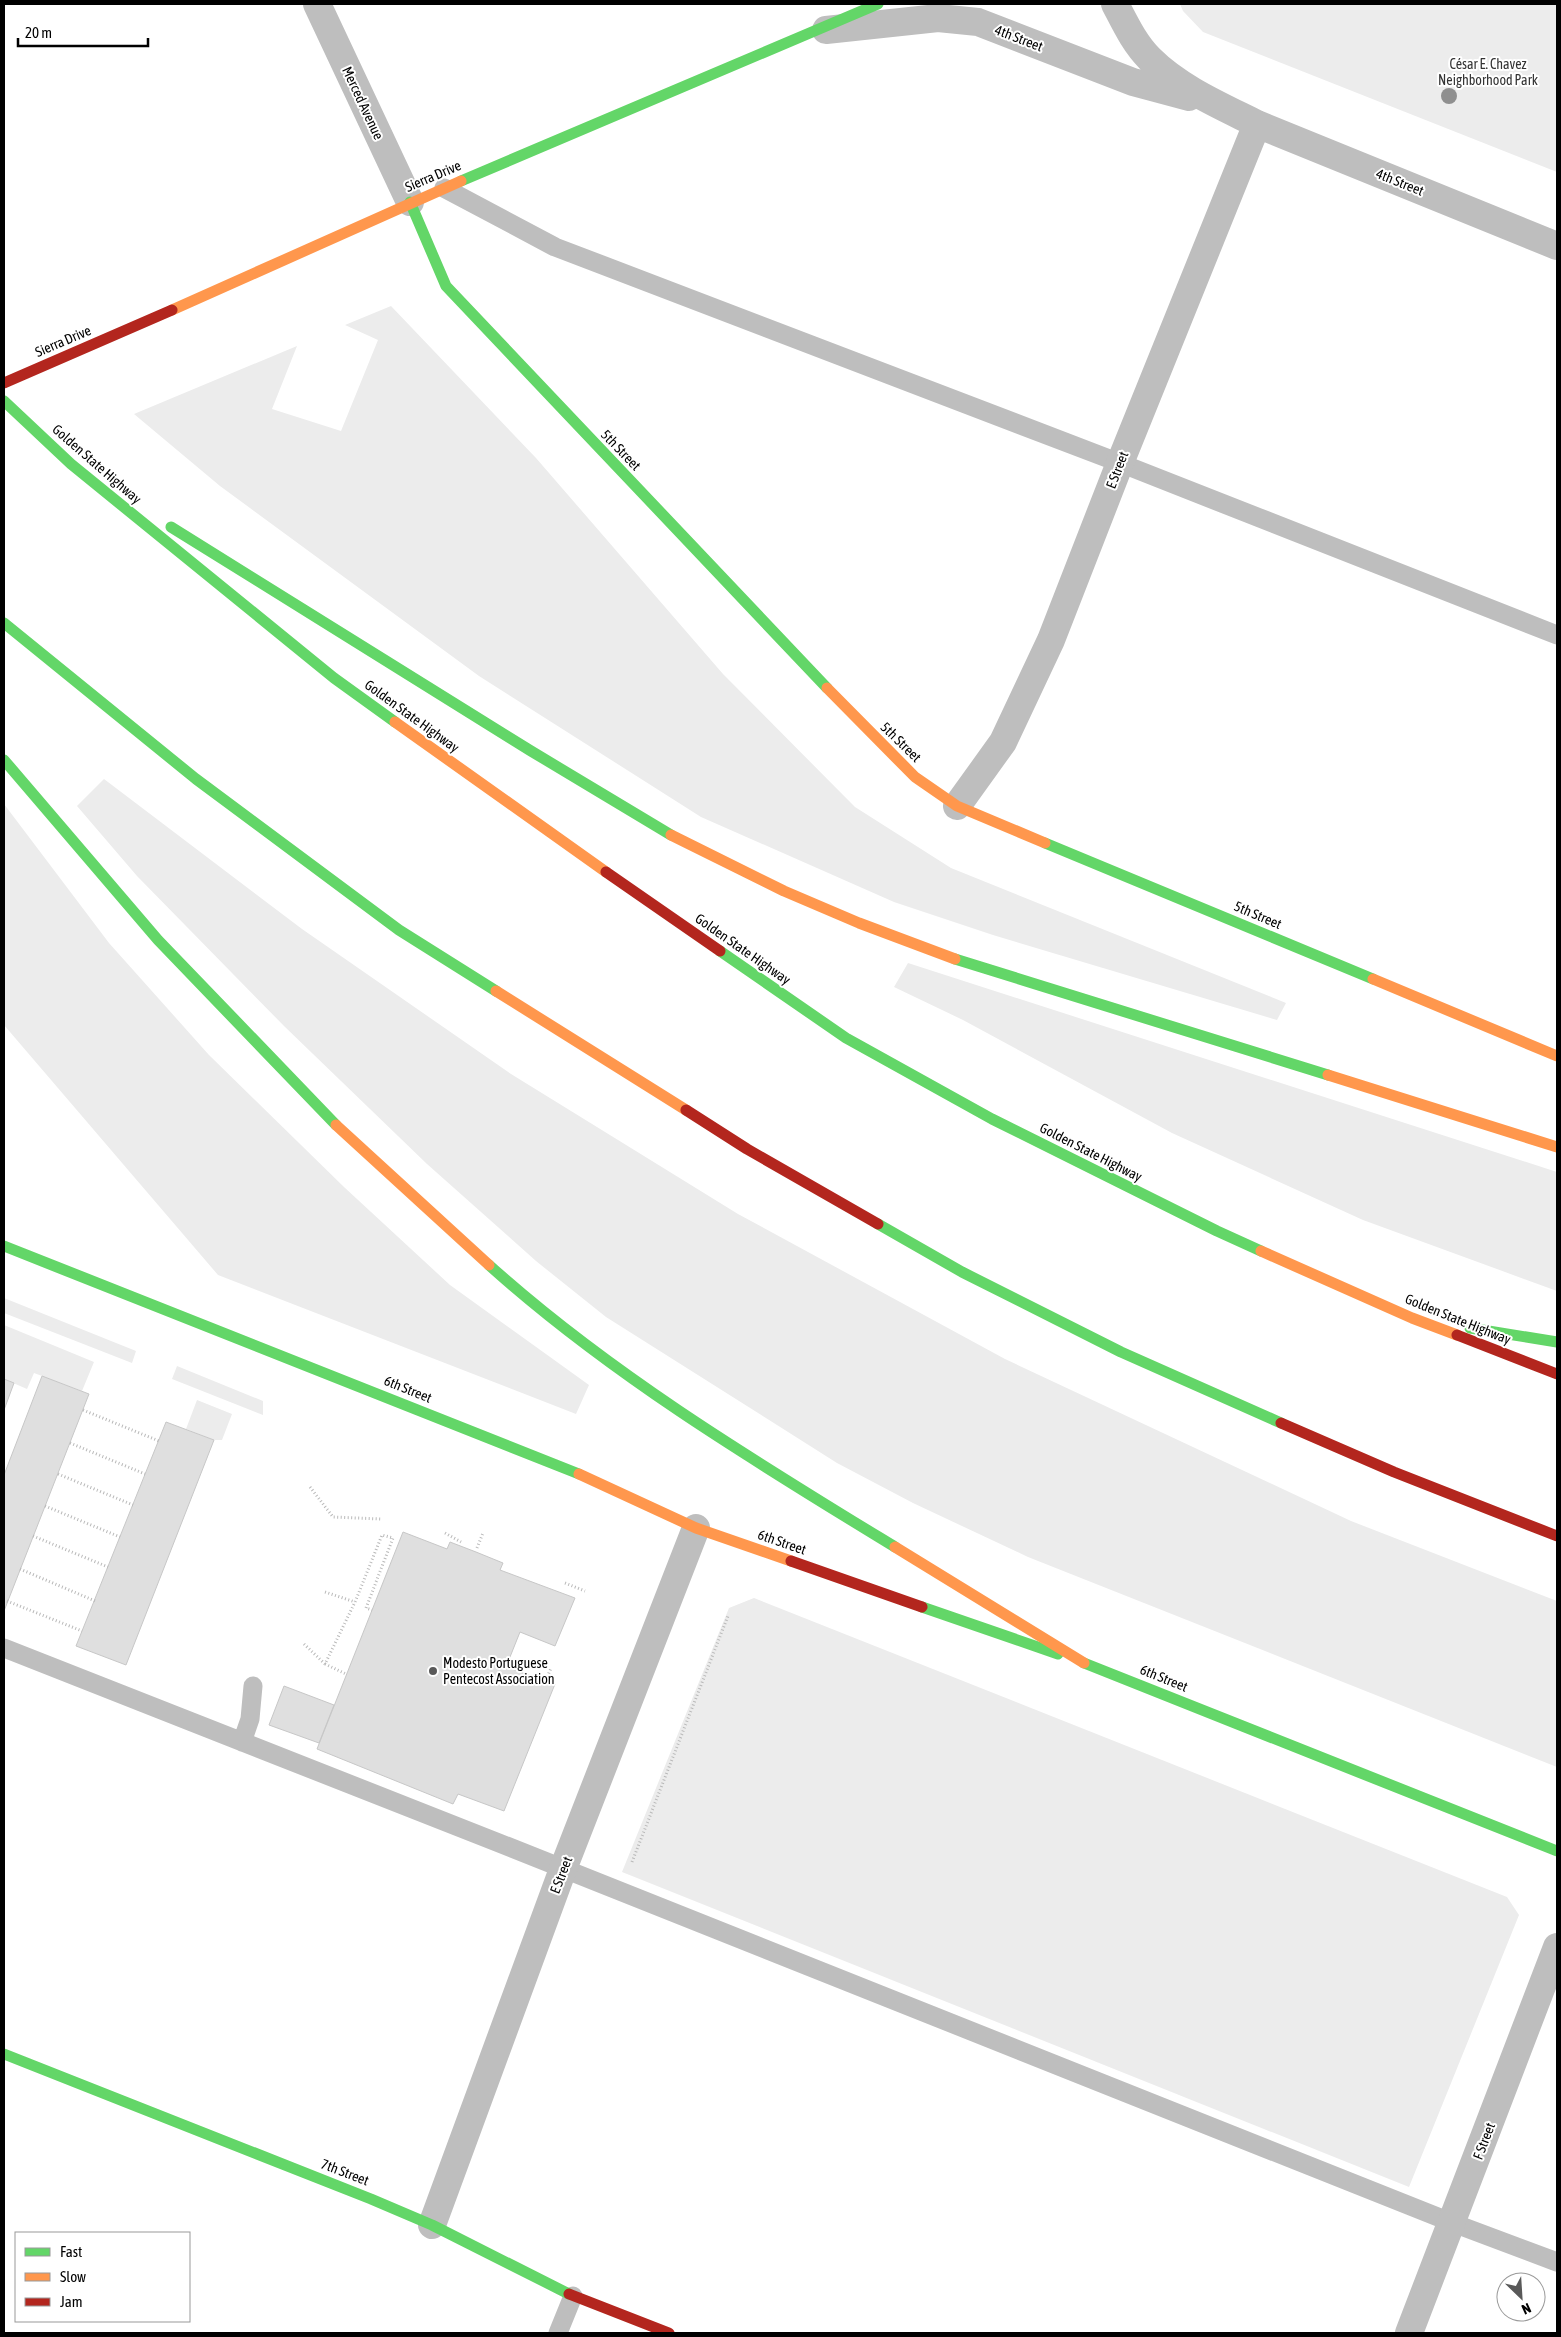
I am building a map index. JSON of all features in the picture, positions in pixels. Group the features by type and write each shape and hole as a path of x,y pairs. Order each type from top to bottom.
{"main road":[{"name":"Sierra Drive","path":"4,383 163,314 410,202 878,4"},
{"name":"5th Street","path":"410,202 446,286 871,734 915,777 957,806 1557,1056"},
{"name":"Golden State Highway","path":"4,401 71,464 342,683 505,802 846,1038 992,1119 1217,1231 1412,1318 1557,1374"},
{"path":"71,464 523,746 672,836 784,891 859,923 944,955 1557,1147"},
{"path":"4,623 196,778 399,930 747,1149 962,1272 1121,1352 1394,1472 1557,1536"},
{"path":"4,760 158,940 346,1136 506,1282 619,1369 794,1485 1084,1663"},
{"name":"6th Street","path":"4,1246 566,1468 696,1528 1084,1663 1557,1851"},
{"path":"1412,1318 1557,1342"},
{"name":"7th Street","path":"4,2054 371,2199 432,2225 573,2296 669,2333"}],"street":[{"name":"Merced Avenue","path":"317,4 410,202"},
{"name":"4th Street","path":"1115,4 1133,37 1149,58 1169,76 1217,104 1258,124 1557,246"},
{"name":"4th Street","path":"814,32 893,21 938,18 978,22 1132,82 1217,104"},
{"name":"E Street","path":"957,806 1002,742 1051,640 1120,463 1258,124"},
{"name":"E Street","path":"432,2225 563,1869 696,1528"},
{"name":"F Street","path":"1409,2333 1453,2223 1557,1947"}],"lane":[{"path":"444,188 555,247 1120,463 1557,635"},
{"path":"4,1648 1453,2223 1557,2262"},
{"path":"242,1742 250,1719 253,1686"},
{"path":"558,2333 573,2296"}],"path":[{"path":"83,1410 158,1441"},
{"path":"70,1443 145,1474"},
{"path":"58,1474 99,1489 133,1505"},
{"path":"310,1487 333,1517 381,1519"},
{"path":"45,1506 120,1537"},
{"path":"445,1533 461,1542"},
{"path":"477,1548 483,1533"},
{"path":"325,1664 355,1602 382,1535 393,1538 366,1608 372,1610"},
{"path":"33,1536 108,1567"},
{"path":"20,1569 95,1601"},
{"path":"565,1584 585,1591"},
{"path":"325,1592 355,1602"},
{"path":"7,1601 82,1631"},
{"path":"631,1863 728,1616"},
{"path":"304,1644 325,1664 346,1674"},
{"path":"546,1680 552,1668"}],"green space":[{"name":"César E. Chavez Neighborhood Park","path":"1180,4 1557,4 1557,172 1203,32 1183,11"},
{"path":"391,306 536,458 723,674 855,807 951,868 1286,1003 1277,1020 993,935 894,902 701,817 479,676 220,486 134,414 297,346 272,409 341,431 378,340 345,325"},
{"path":"104,779 302,929 511,1074 738,1214 1005,1359 1351,1521 1557,1601 1557,1767 1028,1557 913,1503 837,1463 606,1317 536,1261 427,1164 284,1026 137,876 77,806"},
{"path":"4,804 109,943 209,1055 344,1187 450,1285 589,1385 576,1414 218,1275 4,1025"},
{"path":"908,963 1557,1172 1557,1291 1363,1220 1172,1133 963,1020 894,987"},
{"path":"4,1298 136,1351 132,1363 4,1313"},
{"path":"4,1325 94,1362 82,1391 34,1373 27,1389 4,1379"},
{"path":"177,1366 263,1401 263,1415 172,1379"},
{"path":"197,1400 232,1414 222,1440 214,1440 186,1429"},
{"path":"754,1598 1507,1897 1519,1915 1409,2187 622,1872 729,1608"}],"building":[{"path":"42,1376 89,1394 4,1611 4,1475"},
{"path":"4,1379 14,1383 4,1410"},
{"path":"166,1422 214,1440 126,1665 76,1646"},
{"name":"Modesto Portuguese Pentecost Association","path":"403,1532 447,1549 450,1542 503,1563 500,1570 575,1598 555,1646 520,1632 506,1667 555,1684 504,1811 458,1794 453,1804 317,1749"},
{"path":"284,1686 334,1705 319,1743 269,1725"}],"traffic: fast":[{"path":"461,181 878,4"},
{"path":"410,202 446,286 827,688"},
{"path":"4,401 71,464 334,678 395,722"},
{"path":"171,527 531,751 671,835"},
{"path":"4,623 196,779 399,930 496,991"},
{"path":"4,760 158,940 336,1125"},
{"path":"1045,843 1373,979"},
{"path":"720,951 846,1038 992,1119 1261,1251"},
{"path":"955,959 1328,1075"},
{"path":"878,1224 962,1272 1121,1352 1281,1423"},
{"path":"4,1246 579,1474"},
{"path":"489,1265 535,1305 634,1380 737,1449 895,1547"},
{"path":"1470,1328 1557,1342"},
{"path":"922,1607 1058,1654"},
{"path":"1084,1663 1557,1851"},
{"path":"4,2054 371,2199 432,2225 569,2294"}],"traffic: slow":[{"path":"172,310 461,181"},
{"path":"827,688 915,777 957,806 1045,843"},
{"path":"395,722 606,872"},
{"path":"671,835 784,891 859,923 955,959"},
{"path":"1373,979 1557,1056"},
{"path":"496,991 686,1110"},
{"path":"1328,1075 1557,1147"},
{"path":"336,1125 489,1265"},
{"path":"1261,1251 1412,1318 1457,1335"},
{"path":"579,1474 696,1528 791,1561"},
{"path":"895,1547 1084,1663"}],"traffic: jam":[{"path":"4,383 172,310"},
{"path":"606,872 720,951"},
{"path":"686,1110 747,1149 878,1224"},
{"path":"1457,1335 1557,1374"},
{"path":"1281,1423 1394,1472 1557,1536"},
{"path":"791,1561 922,1607"},
{"path":"569,2294 669,2333"}],"place":[{"name":"Modesto Portuguese Pentecost Association","path":"433,1671"}]}
